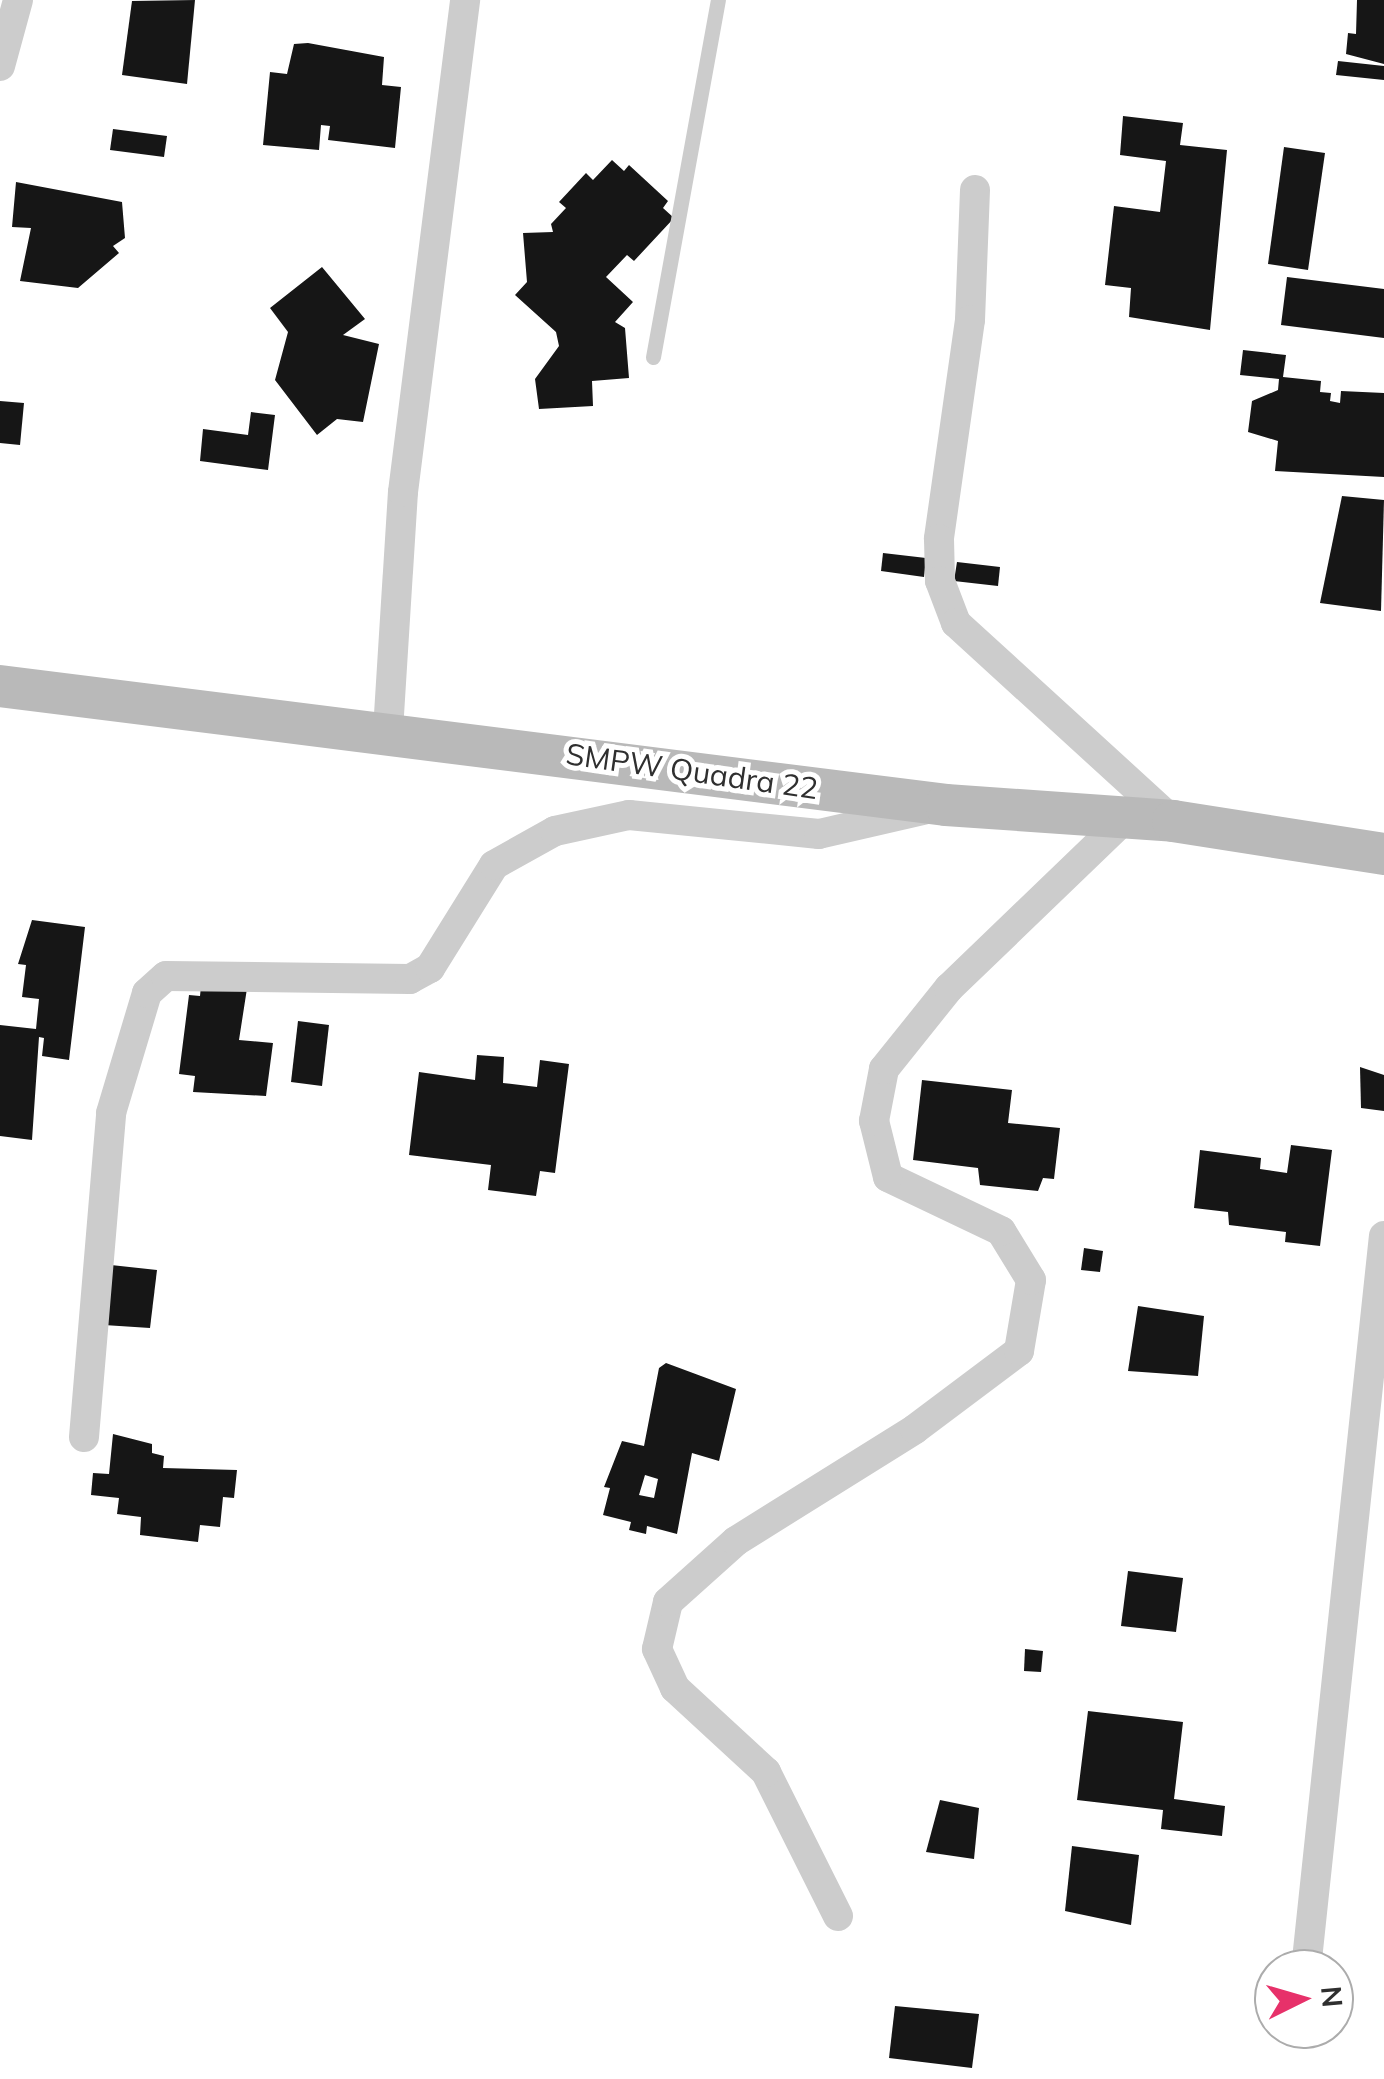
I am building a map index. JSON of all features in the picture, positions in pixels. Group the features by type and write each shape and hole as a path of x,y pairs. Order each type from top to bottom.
{"street":[{"path":"0,66 18,0"},
{"path":"388,730 403,492 466,0"},
{"path":"975,190 970,320 938,539 940,581 956,623 1173,821"},
{"name":"SMPW Quadra 22","path":"0,686 388,730 946,805 1173,821 1384,854"},
{"path":"84,1437 111,1114 147,992 166,976 410,979 430,968 494,865 555,831 629,815 820,834 946,805"},
{"path":"838,1916 766,1772 676,1688 657,1649 668,1602 736,1541 915,1429 1020,1352 1031,1280 1002,1232 888,1177 874,1122 884,1069 949,988 1128,816"},
{"path":"1308,1949 1384,1236"}],"lane":[{"path":"653,357 718,0"}],"building":[{"path":"195,0 187,84 122,75 132,1"},
{"path":"1357,0 1384,0 1384,64 1346,54 1348,33 1356,34"},
{"path":"294,44 384,57 382,85 401,87 395,148 328,140 330,126 321,125 319,150 263,145 270,72 287,74"},
{"path":"1338,61 1384,66 1384,80 1336,75"},
{"path":"1123,116 1183,123 1180,145 1227,150 1210,330 1129,317 1131,288 1105,285 1114,206 1160,212 1166,161 1120,155"},
{"path":"113,129 167,136 164,157 110,150"},
{"path":"1284,147 1325,153 1308,270 1268,264"},
{"path":"612,160 624,171 629,165 668,201 663,208 674,218 634,261 627,255 606,277 633,302 615,322 625,328 629,378 592,381 593,406 539,409 535,379 559,346 556,332 515,295 527,282 523,233 553,232 551,224 566,208 559,202 586,173 593,180"},
{"path":"16,182 122,202 125,238 113,246 119,253 78,288 20,281 31,228 12,227"},
{"path":"322,267 365,319 343,335 379,344 363,422 337,419 317,435 275,380 288,332 270,308"},
{"path":"1287,277 1384,289 1384,338 1281,325"},
{"path":"1243,350 1286,355 1283,377 1321,381 1320,392 1331,393 1330,401 1340,403 1341,391 1384,393 1384,477 1275,471 1278,441 1248,432 1252,401 1278,390 1279,379 1240,375"},
{"path":"0,401 24,403 20,445 0,443"},
{"path":"251,412 275,415 268,470 200,461 203,429 248,435"},
{"path":"1342,496 1384,500 1381,611 1320,603"},
{"path":"883,553 926,558 924,577 881,571"},
{"path":"957,562 1000,567 998,586 954,581"},
{"path":"32,920 85,927 69,1060 42,1056 44,1038 39,1037 32,1140 0,1136 0,1025 36,1029 39,999 22,997 26,965 18,964"},
{"path":"202,976 248,982 239,1040 273,1043 266,1096 193,1092 195,1076 179,1074 189,995 200,996"},
{"path":"298,1021 329,1025 322,1086 291,1082"},
{"path":"477,1055 504,1057 503,1083 537,1087 540,1060 569,1064 555,1173 540,1171 536,1196 488,1190 491,1165 409,1155 419,1072 475,1080"},
{"path":"1360,1067 1384,1075 1384,1111 1361,1108"},
{"path":"922,1080 1012,1090 1008,1123 1060,1128 1054,1179 1043,1178 1038,1191 980,1185 978,1168 913,1160"},
{"path":"1291,1145 1332,1150 1320,1246 1285,1242 1286,1232 1229,1225 1228,1212 1194,1208 1200,1150 1261,1158 1260,1169 1287,1173"},
{"path":"1084,1248 1103,1251 1100,1272 1081,1270"},
{"path":"111,1265 157,1270 150,1328 104,1325"},
{"path":"1138,1306 1204,1316 1198,1376 1128,1371"},
{"path":"666,1363 736,1389 719,1461 692,1453 677,1534 647,1526 646,1534 629,1530 631,1522 603,1515 610,1488 604,1487 622,1441 644,1446 659,1368","holes":["645,1475 658,1479 654,1498 639,1495"]},
{"path":"113,1434 152,1444 152,1453 164,1456 163,1468 237,1470 234,1498 223,1497 220,1527 200,1525 198,1542 140,1535 141,1517 117,1514 119,1498 91,1495 93,1473 109,1474"},
{"path":"1128,1571 1183,1578 1176,1632 1121,1626"},
{"path":"1025,1649 1043,1651 1041,1672 1024,1671"},
{"path":"1088,1711 1183,1722 1174,1799 1225,1806 1222,1836 1161,1829 1163,1810 1077,1800"},
{"path":"940,1800 979,1808 974,1859 926,1852"},
{"path":"1072,1846 1139,1855 1131,1925 1065,1911"},
{"path":"895,2006 979,2014 972,2068 889,2058"}]}
